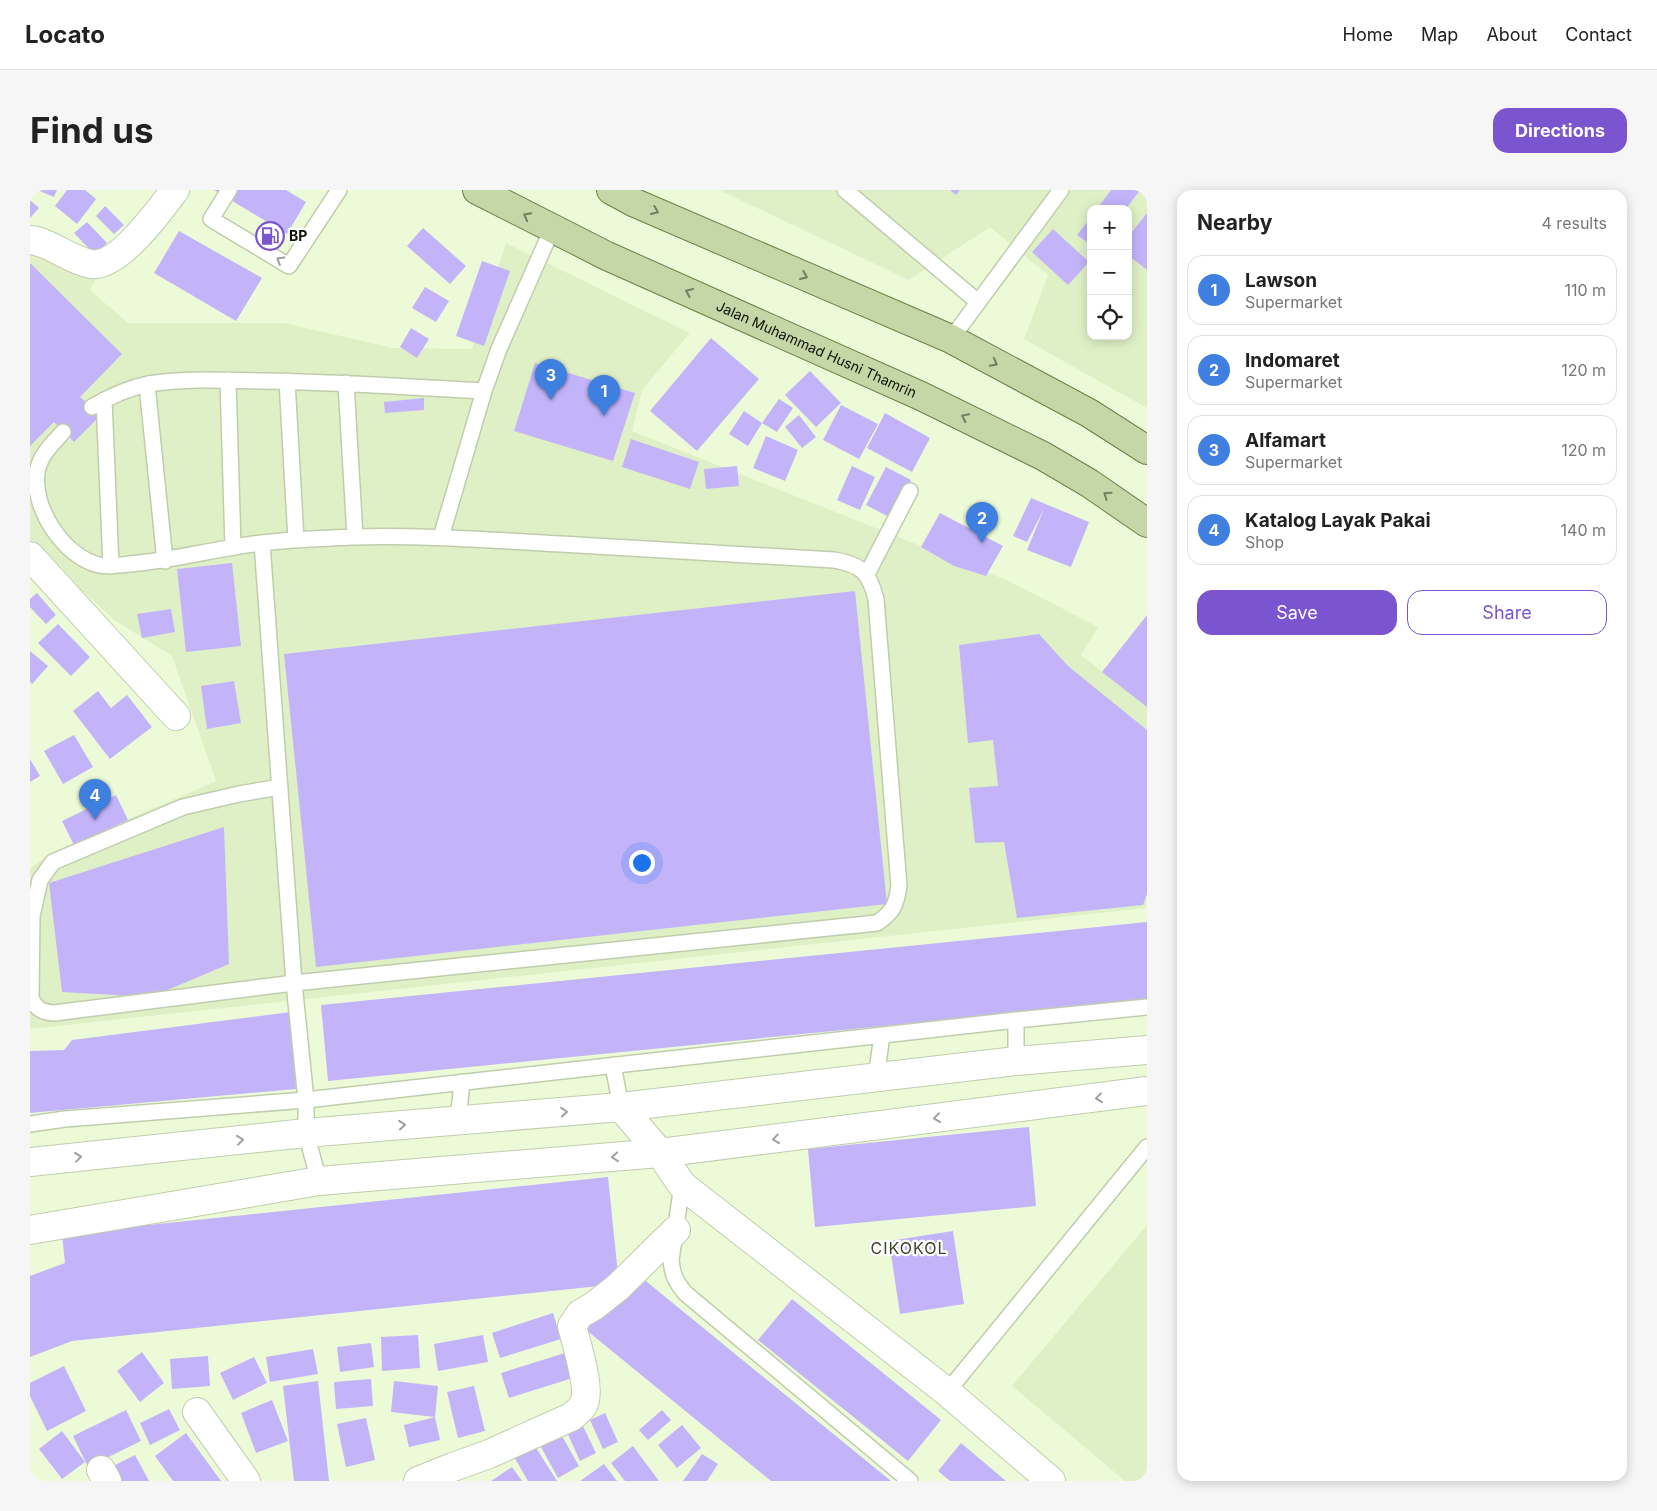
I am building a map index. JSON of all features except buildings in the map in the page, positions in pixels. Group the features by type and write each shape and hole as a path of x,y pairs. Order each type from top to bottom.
{"main road":[{"name":"Jalan Muhammad Husni Thamrin","path":"477,190 608,256 921,396 1043,456 1089,483 1147,523"},
{"path":"611,190 644,207 951,340 1090,413 1147,450"}],"street":[{"path":"30,240 92,264 104,262 141,234 176,190"},
{"path":"33,565 176,716"},
{"path":"30,1162 306,1133 621,1107 1016,1061 1147,1050"},
{"path":"30,1230 319,1181 660,1153 1147,1091"},
{"path":"621,1107 660,1153 682,1185 947,1392 1051,1481"},
{"path":"418,1481 458,1474 489,1454 571,1417 578,1411 584,1404 586,1395 572,1326 580,1314 594,1306 618,1287 676,1230"},
{"path":"197,1412 246,1481"}],"lane":[{"path":"229,190 212,219 289,266 339,190"},
{"path":"845,190 978,302"},
{"path":"951,340 1061,190"},
{"path":"441,537 484,391 499,349 552,229"},
{"path":"111,566 98,404 126,390 147,384 228,380 346,383 484,391"},
{"path":"228,380 233,547"},
{"path":"287,381 296,540"},
{"path":"346,383 355,537"},
{"path":"147,384 165,561"},
{"path":"63,432 42,458 37,472 36,487 40,502 46,519 56,534 71,550 90,562 100,565 111,566 165,561 233,547 296,540 355,537 441,537 834,560 846,562 868,574 876,599 899,886 897,902 890,914 877,924 294,983 54,1013 39,1010 34,1005 31,998 32,916 40,880 53,862 183,808 239,794 280,787"},
{"path":"868,574 910,491"},
{"path":"262,543 294,983 306,1100 306,1133 319,1181"},
{"path":"30,1124 65,1119 306,1100 1147,1007"},
{"path":"1016,1020 1016,1061"},
{"path":"876,1078 882,1035"},
{"path":"614,1065 621,1107"},
{"path":"458,1121 462,1082"},
{"path":"947,1392 1147,1147"},
{"path":"682,1185 671,1260 676,1283 685,1293 910,1481"}],"shaded area":[{"path":"719,190 1147,190 1147,408 1024,339 1048,275 990,227 909,280"},
{"path":"506,243 690,333 642,390 632,431 1009,581 1098,627 1081,655 1147,706 1146,908 30,1029 30,869 50,853 216,781 172,656 114,620 30,543 30,253 98,275 90,290 128,323 284,323 393,348 472,349"},
{"path":"1147,1225 1147,1481 1125,1481 1012,1386"}],"place":[{"name":"BP","path":"270,236"},
{"name":"Alfamart","path":"551,400"},
{"name":"Lawson","path":"604,416"},
{"name":"Indomaret","path":"982,543"},
{"name":"Katalog Layak Pakai","path":"95,820"}],"district":[{"name":"CIKOKOL","path":"909,1248"}]}
